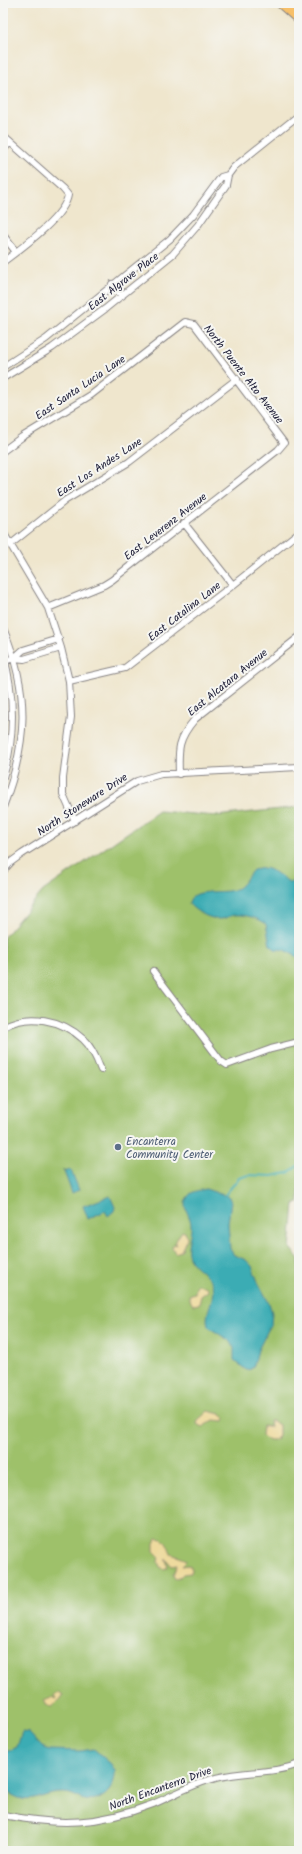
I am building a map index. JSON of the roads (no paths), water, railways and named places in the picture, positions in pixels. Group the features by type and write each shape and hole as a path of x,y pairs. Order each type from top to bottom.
{"main road":[{"path":"281,3 299,19"}],"street":[{"name":"East Algrave Place","path":"3,367 46,339 112,284 170,239 193,215 221,177 228,175 241,161 299,114"},
{"path":"3,136 63,189 68,196 67,203 56,216 41,231 3,262"},
{"path":"3,150 10,142"},
{"name":"East Algrave Place","path":"3,378 52,348 122,296 164,262 185,241 226,185 228,175"},
{"path":"3,235 16,252"},
{"path":"112,284 122,296"},
{"name":"North Puente Alto Avenue","path":"185,322 194,324 284,443"},
{"name":"East Santa Lucia Lane","path":"3,451 22,437 90,394 185,322"},
{"name":"East Los Andes Lane","path":"11,544 66,500 129,462 237,379"},
{"name":"East Leverenz Avenue","path":"48,608 104,585 278,450 284,443"},
{"path":"184,524 234,585"},
{"path":"3,532 48,608 59,639 69,681 71,717 63,778 63,794 75,821"},
{"name":"East Catalina Lane","path":"69,681 125,668 234,585 299,532"},
{"path":"3,628 14,658 23,700 20,757 3,807"},
{"name":"East Alcatara Avenue","path":"179,774 178,752 180,742 185,731 195,719 299,637"},
{"path":"14,658 23,650 59,639"},
{"path":"3,776 8,761 12,728 10,689 4,658 24,659 61,648"},
{"name":"North Stoneware Drive","path":"3,871 11,862 137,781 161,774 299,767"},
{"path":"153,971 220,1061 227,1065 271,1049 299,1042"},
{"path":"3,1027 25,1018 63,1025 83,1039 95,1054 102,1070"},
{"name":"North Encanterra Drive","path":"3,1815 35,1821 67,1823 108,1818 147,1806 210,1779 263,1772 299,1764"}],"water":[{"path":"265,868 275,872 289,882 299,882 299,958 285,950 275,949 270,945 266,924 259,920 242,915 234,915 222,919 213,918 200,913 189,904 191,898 201,893 231,891 239,888 253,870"},
{"path":"71,1170 79,1190 72,1193 64,1172"},
{"path":"206,1189 229,1197 231,1202 228,1223 230,1249 234,1255 246,1260 252,1266 272,1313 271,1324 258,1350 254,1365 251,1369 246,1370 234,1360 234,1348 230,1341 208,1327 207,1315 214,1294 213,1285 208,1277 194,1265 188,1253 191,1224 185,1208 185,1201 193,1192"},
{"path":"110,1196 115,1207 114,1211 108,1216 105,1211 88,1219 83,1206"},
{"path":"22,1732 29,1733 42,1747 50,1750 80,1751 94,1749 111,1764 115,1771 115,1777 110,1789 102,1797 91,1801 67,1793 55,1793 28,1800 21,1799 3,1789 3,1751 9,1751 17,1747"}],"waterway":[{"path":"225,1195 239,1178 249,1175 272,1176 288,1173 299,1165"}],"place":[{"name":"Encanterra Community Center","path":"118,1147"}]}
